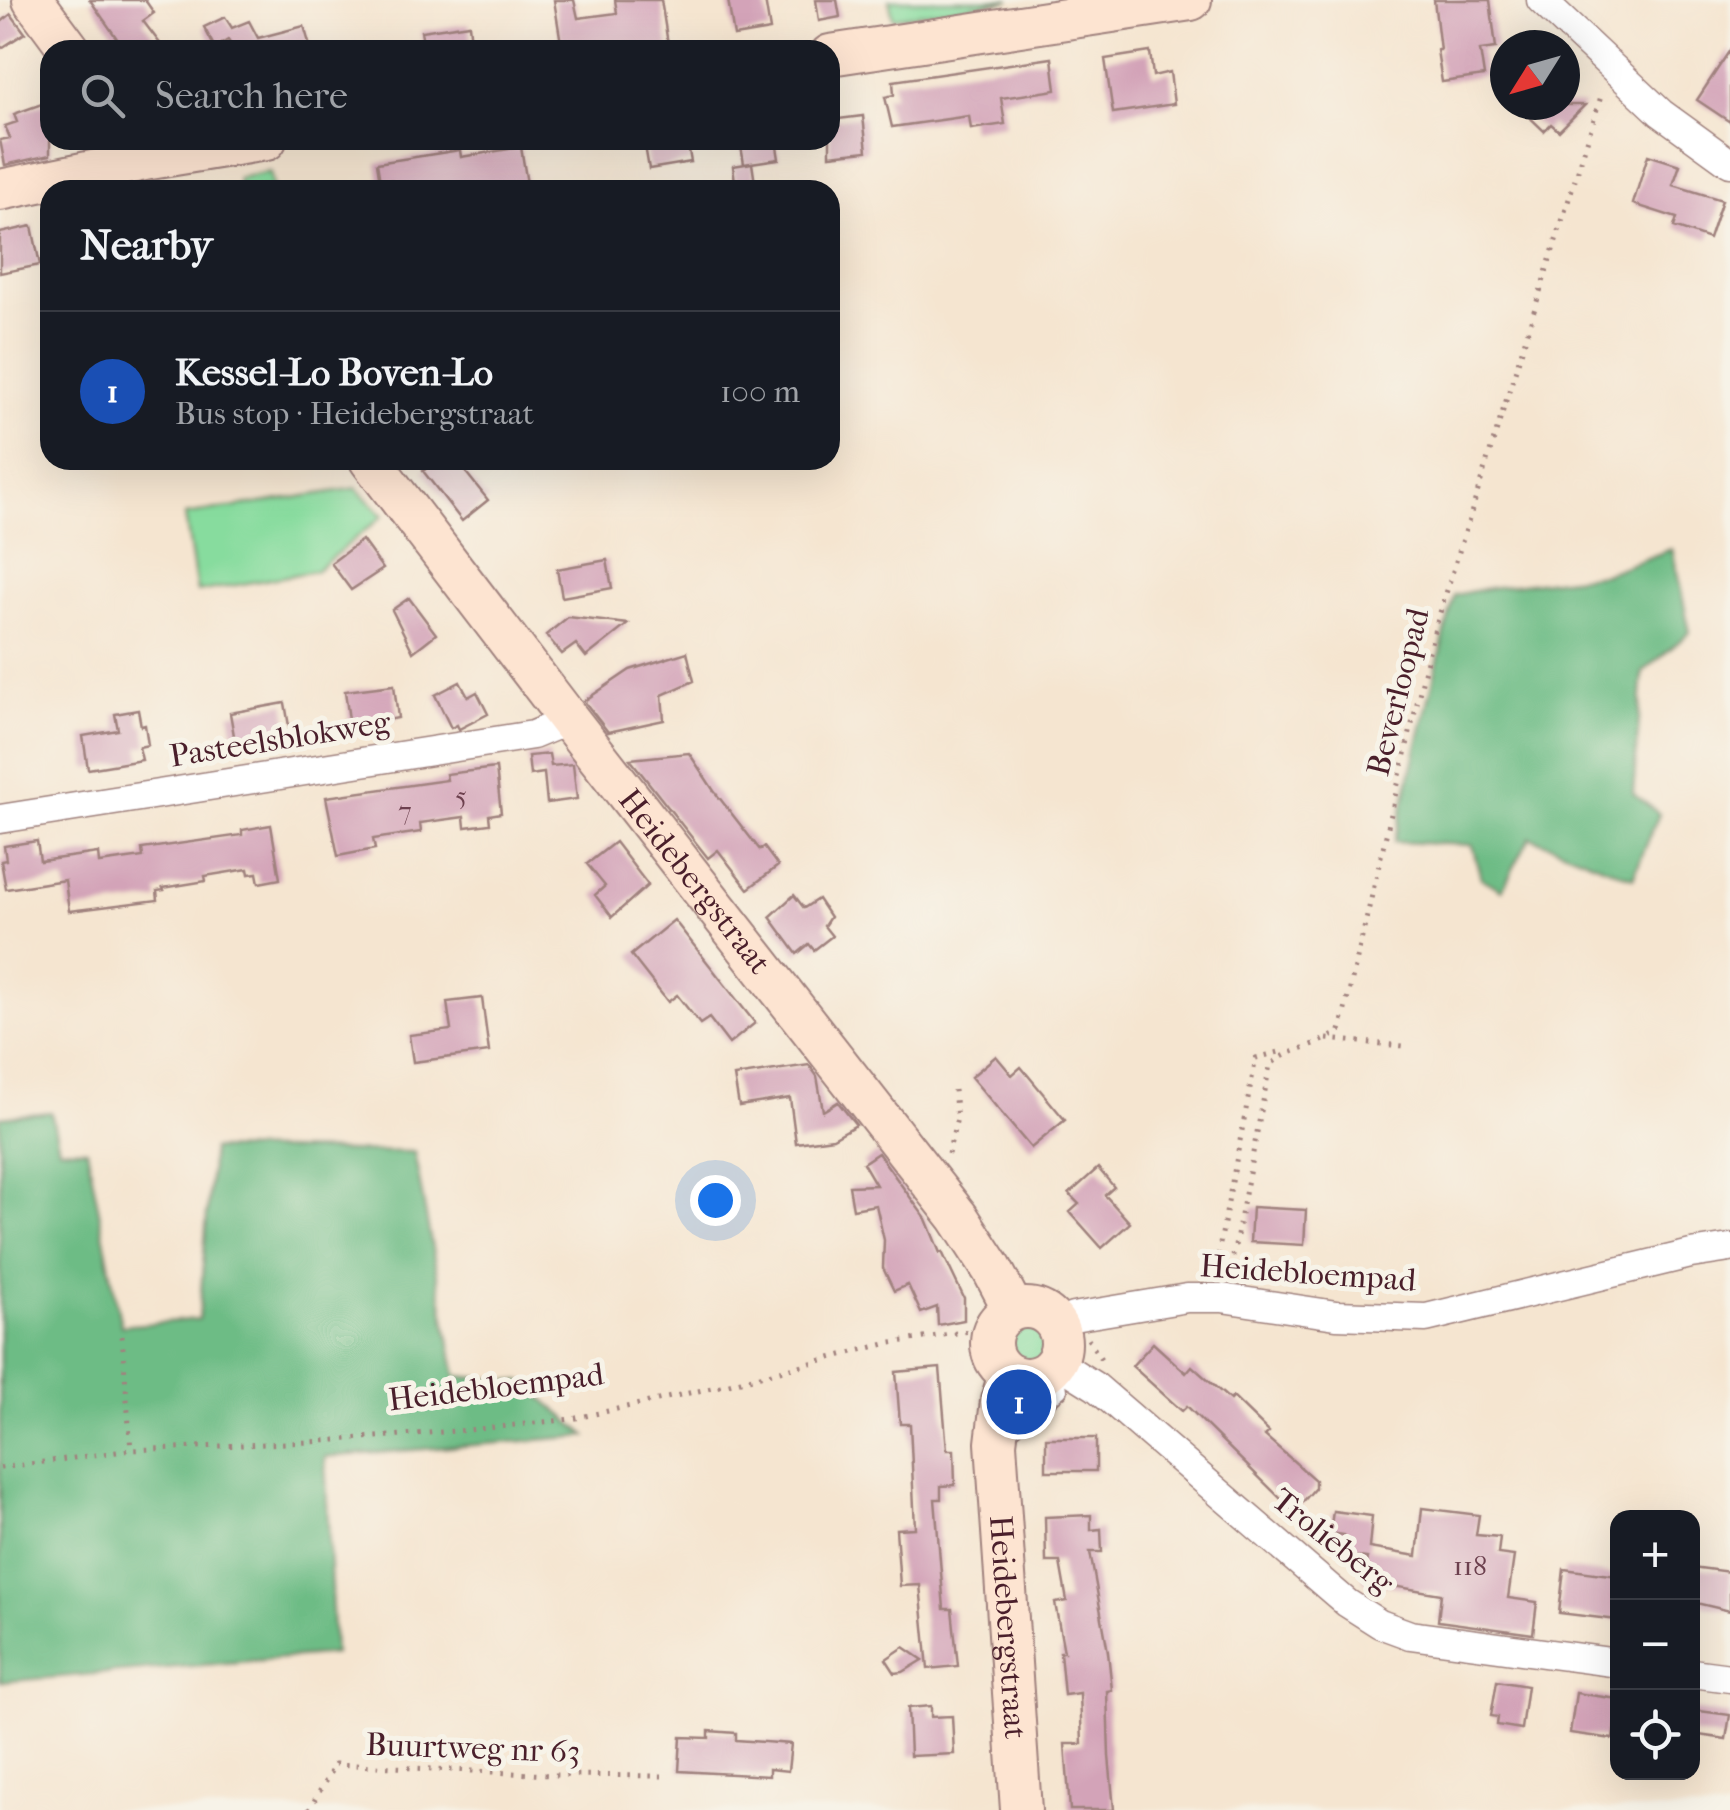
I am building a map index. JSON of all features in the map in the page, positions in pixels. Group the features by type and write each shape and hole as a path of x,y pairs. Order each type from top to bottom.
{"street":[{"path":"33,0 63,40"},
{"path":"840,53 1191,0"},
{"path":"1541,0 1660,114 1730,163"},
{"path":"57,180 217,150"},
{"path":"0,190 40,183"},
{"name":"Heidebergstraat","path":"378,470 984,1256 1003,1318 990,1339 991,1350 995,1361 1008,1374 996,1443 1020,1810"},
{"name":"Pasteelsblokweg","path":"0,818 533,735 569,720"},
{"name":"Heidebloempad","path":"1056,1344 1074,1316 1188,1298 1215,1298 1336,1315 1426,1318 1730,1248"},
{"path":"1003,1318 1026,1307 1038,1309 1049,1316 1056,1344 1047,1371 1024,1378 1008,1374"},
{"name":"Trolieberg","path":"1056,1344 1096,1387 1347,1603 1380,1624 1410,1635 1610,1662"},
{"path":"1700,1674 1730,1678"}],"lane":[{"path":"996,1443 1060,1390 1056,1344"}],"path":[{"name":"Beverloopad","path":"1329,1039 1340,1030 1433,634 1610,66"},
{"path":"1215,1298 1229,1278 1270,1065 1282,1055 1329,1039"},
{"path":"1215,1298 1256,1058 1329,1039 1404,1046"},
{"path":"929,1181 952,1145 957,1118 954,1090"},
{"name":"Heidebloempad","path":"0,1468 131,1450 309,1442 572,1418 1003,1318"},
{"path":"122,1336 131,1450"},
{"name":"Buurtweg nr 63","path":"309,1810 335,1764 551,1775 662,1776"}],"green space":[{"path":"889,0 1011,0 893,18"},
{"path":"270,172 271,180 238,180"},
{"path":"356,488 383,516 315,571 197,592 185,515"},
{"path":"1672,549 1690,632 1643,672 1633,793 1659,814 1633,878 1530,837 1502,890 1481,878 1472,845 1394,842 1454,595 1604,574"},
{"path":"51,1112 59,1148 87,1149 121,1326 199,1319 212,1149 414,1152 456,1376 523,1382 587,1436 325,1457 334,1654 0,1682 0,1117"},
{"path":"1025,1319 1042,1326 1049,1343 1042,1360 1025,1367 1008,1360 1001,1343 1008,1326"}],"building":[{"path":"90,0 145,0 154,13 143,21 157,40 118,40"},
{"path":"554,0 574,0 578,18 617,13 615,0 661,0 667,40 561,40"},
{"path":"728,0 765,0 770,30 734,36"},
{"path":"816,0 837,0 840,17 819,21"},
{"path":"1434,0 1490,0 1494,30 1490,30 1490,49 1480,50 1484,76 1442,82"},
{"path":"11,14 25,33 0,49 0,23"},
{"path":"225,17 232,28 249,21 258,38 304,26 308,40 211,40 204,27"},
{"path":"469,24 471,40 422,40 421,31"},
{"path":"1730,50 1730,122 1697,100"},
{"path":"1150,52 1153,76 1170,72 1174,104 1113,113 1105,59"},
{"path":"1052,58 1056,90 1001,98 1005,124 971,129 969,116 892,127 885,97 894,95 893,81"},
{"path":"40,105 40,150 50,150 50,155 5,165 0,140 10,138 5,126 17,122 14,114"},
{"path":"863,116 867,151 830,155 830,150 840,150 840,119"},
{"path":"1533,120 1570,120 1559,131 1551,124 1544,131"},
{"path":"460,150 461,157 521,150 526,180 380,180 377,163"},
{"path":"646,150 689,150 691,162 649,169"},
{"path":"742,150 778,150 779,159 744,164"},
{"path":"1648,155 1680,165 1673,185 1722,200 1709,239 1674,227 1677,218 1633,204"},
{"path":"752,163 755,180 735,180 733,166"},
{"path":"32,226 40,265 0,273 0,233"},
{"path":"464,470 488,500 462,521 423,471"},
{"path":"362,540 383,569 351,590 331,563"},
{"path":"607,560 612,588 562,597 557,569"},
{"path":"409,598 436,634 413,652 392,610"},
{"path":"568,617 628,624 586,657 576,644 562,654 546,635"},
{"path":"687,652 694,681 662,695 664,720 608,732 584,701 630,670"},
{"path":"460,682 468,697 477,692 488,714 459,729 457,725 451,728 435,695"},
{"path":"394,685 398,718 350,727 345,691"},
{"path":"285,703 290,732 236,747 230,713"},
{"path":"138,710 148,745 139,747 142,760 88,769 83,736 118,730 115,714"},
{"path":"689,753 760,850 764,847 778,866 748,889 718,850 708,858 630,759"},
{"path":"549,754 551,766 573,764 577,799 547,803 544,773 530,775 528,756"},
{"path":"496,768 501,813 489,815 490,824 465,827 464,817 420,823 421,832 373,839 375,849 338,856 326,797 447,780 446,774"},
{"path":"271,825 280,879 259,883 257,873 249,874 248,869 163,888 157,891 158,900 69,911 65,880 6,889 1,861 6,860 4,846 37,841 40,861 98,853 99,863 143,857 142,849 242,835 242,830"},
{"path":"615,842 648,885 612,917 595,895 605,886 587,864"},
{"path":"794,895 804,908 818,899 830,917 824,926 832,936 814,950 809,944 797,954 770,917"},
{"path":"674,920 755,1023 729,1044 709,1018 700,1024 677,995 668,1002 631,955"},
{"path":"482,998 489,1052 413,1062 409,1035 451,1030 447,1002"},
{"path":"996,1056 1012,1075 1021,1067 1065,1120 1031,1148 971,1077"},
{"path":"809,1065 817,1076 823,1111 838,1102 856,1125 833,1138 796,1143 790,1098 739,1106 734,1076"},
{"path":"878,1153 926,1219 964,1298 964,1320 938,1325 937,1307 921,1313 908,1285 894,1291 883,1268 884,1240 876,1205 853,1209 849,1186 876,1185 863,1163"},
{"path":"1098,1168 1114,1187 1105,1195 1130,1223 1102,1248 1070,1212 1079,1204 1069,1194"},
{"path":"1252,1207 1306,1210 1304,1245 1250,1242"},
{"path":"1153,1343 1186,1373 1192,1366 1230,1400 1233,1397 1269,1432 1265,1436 1315,1480 1315,1488 1294,1512 1187,1406 1182,1411 1132,1366"},
{"path":"940,1368 947,1450 954,1450 955,1485 941,1486 941,1499 935,1499 944,1609 952,1609 958,1666 928,1669 920,1585 900,1586 896,1529 915,1528 910,1424 900,1424 896,1372"},
{"path":"1046,1438 1096,1438 1096,1471 1046,1471"},
{"path":"1422,1508 1479,1515 1476,1535 1500,1537 1498,1554 1514,1556 1508,1598 1537,1602 1533,1634 1438,1621 1441,1594 1363,1581 1367,1558 1342,1555 1344,1535 1330,1533 1333,1511 1372,1516 1369,1548 1417,1556"},
{"path":"1091,1515 1091,1530 1101,1529 1102,1552 1090,1552 1112,1690 1107,1691 1114,1810 1070,1810 1065,1744 1082,1744 1080,1693 1064,1695 1060,1652 1064,1652 1055,1603 1067,1601 1060,1562 1046,1562 1045,1517"},
{"path":"1700,1568 1730,1572 1730,1611 1700,1604"},
{"path":"1564,1569 1610,1575 1610,1619 1559,1613"},
{"path":"904,1647 923,1660 895,1673 886,1659"},
{"path":"1497,1681 1527,1686 1521,1729 1497,1725 1498,1717 1491,1716"},
{"path":"1576,1693 1610,1698 1610,1739 1570,1733"},
{"path":"931,1706 931,1717 952,1716 954,1754 910,1756 908,1708"},
{"path":"1700,1711 1730,1715 1726,1739 1700,1735"},
{"path":"709,1731 736,1733 736,1740 791,1744 788,1771 769,1769 769,1776 679,1771 681,1737 709,1738"}],"place":[{"name":"Kessel-Lo Boven-Lo","path":"1019,1402"}]}
